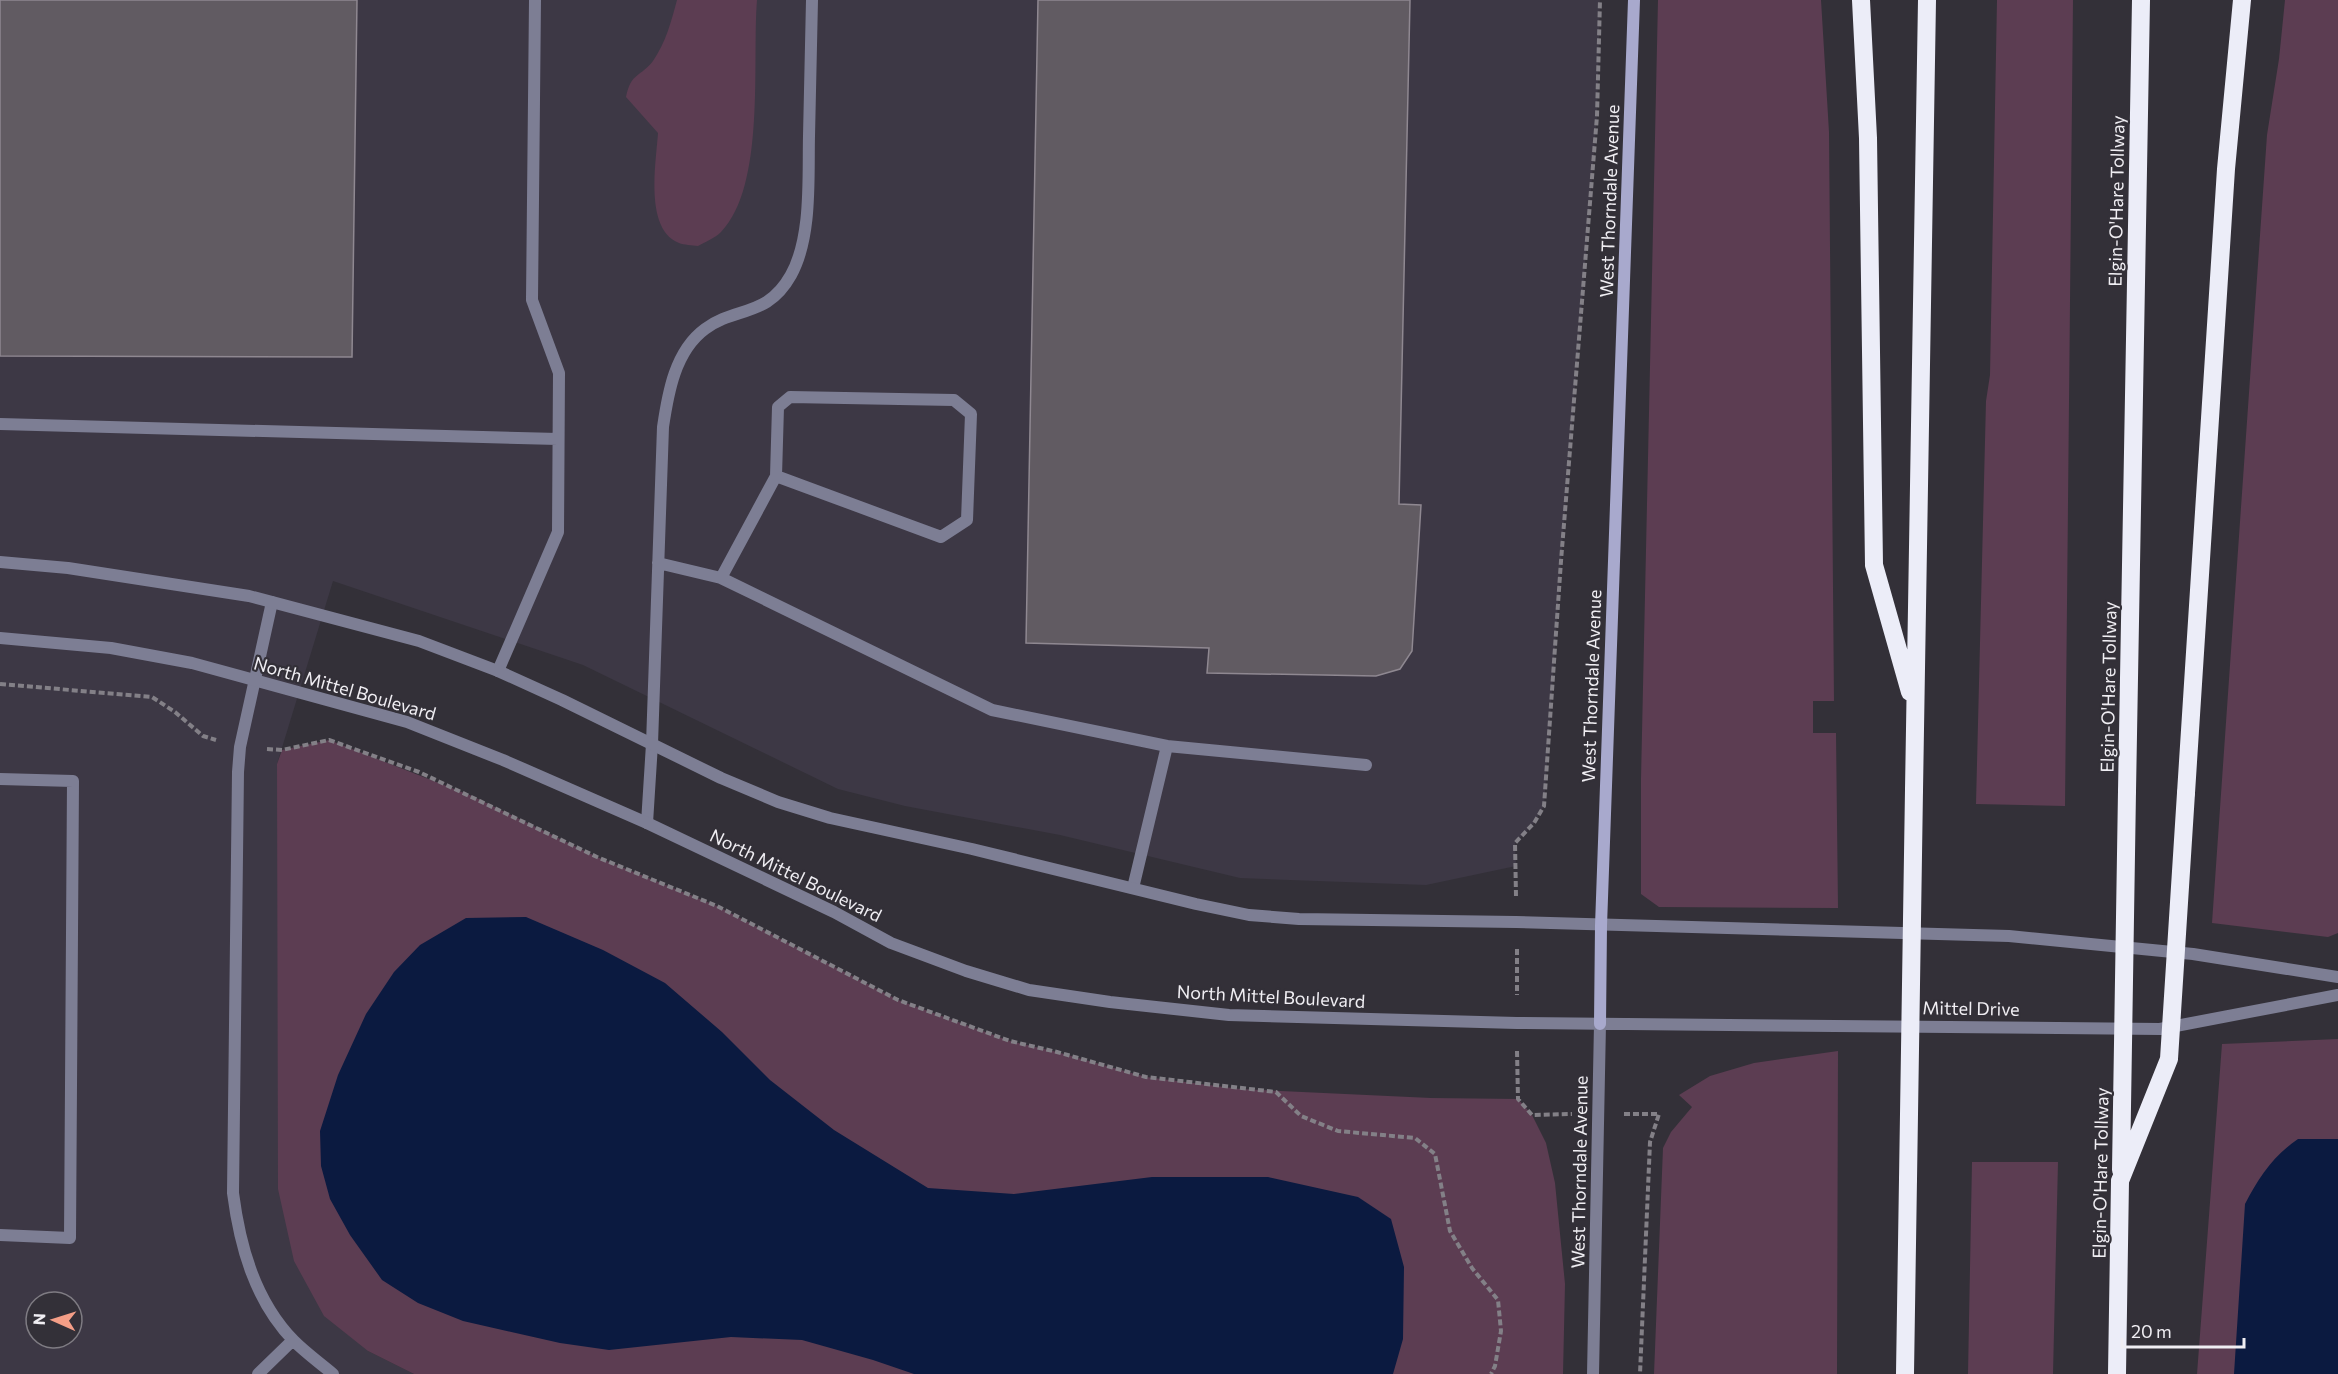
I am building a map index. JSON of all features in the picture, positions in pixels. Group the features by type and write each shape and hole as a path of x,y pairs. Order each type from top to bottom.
{"highway":[{"path":"1861,0 1868,138 1874,565 1916,712"},
{"path":"1905,1374 1927,0"},
{"name":"Elgin-O'Hare Tollway","path":"2117,1374 2140,0"},
{"path":"2120,1181 2169,1059 2226,169 2242,0"}],"main road":[{"name":"West Thorndale Avenue","path":"1600,1024 1601,926 1634,0"}],"street":[{"path":"498,671 558,532 558,373 532,300 535,0"},
{"path":"647,823 652,744 663,427 667,399 674,375 686,351 704,329 727,318 757,309 774,297 791,275 801,249 807,211 812,0"},
{"path":"721,578 777,476 778,407 790,397 954,400 971,414 967,520 941,537 777,476"},
{"path":"0,424 558,439"},
{"path":"0,562 68,568 249,596 419,641 498,671 778,802 830,818 972,849 1249,915 1289,918 2009,936 2193,954 2338,977"},
{"path":"658,563 721,578 992,710 1167,746 1366,765"},
{"path":"272,602 240,747 232,1193 247,1261 264,1301 293,1340 333,1374"},
{"name":"North Mittel Boulevard","path":"0,638 111,648 192,663 407,722 503,760 647,823 834,912 891,943 966,971 1029,990 1110,1002 1229,1015 1600,1024"},
{"path":"1133,888 1167,746"},
{"path":"0,778 73,782 70,1238 0,1235"},
{"name":"Mittel Drive","path":"1600,1024 2160,1029 2338,995"},
{"name":"West Thorndale Avenue","path":"1593,1374 1600,1024"},
{"path":"258,1374 293,1340"}],"path":[{"path":"1516,866 1515,843 1534,823 1544,806 1561,561 1598,116 1600,0"},
{"path":"0,684 152,697 175,712 203,736 240,747 282,750 329,740 419,772 597,857 717,906 898,1000 1010,1041 1146,1077 1276,1092 1301,1116 1338,1131 1415,1138 1436,1154 1450,1232 1472,1268 1498,1300 1501,1331 1496,1366 1491,1374"},
{"path":"1517,958 1517,990"},
{"path":"1518,1099 1532,1115"},
{"path":"1640,1374 1650,1142 1659,1114"}],"shaded area":[{"path":"0,0 1600,0 1597,116 1561,561 1544,806 1534,823 1515,843 1516,866 1426,885 1240,878 1060,835 905,806 838,789 583,665 333,581 277,764 368,1351 414,1374 0,1374"},
{"path":"677,0 757,0 754,122 745,185 735,211 721,232 698,246 679,243 668,235 661,224 656,210 655,194 658,133 626,97 631,83 649,66 661,47"},
{"path":"1658,0 1821,0 1829,132 1834,701 1813,701 1813,733 1836,733 1838,908 1659,907 1641,894 1641,779"},
{"path":"1997,0 2073,0 2065,806 1976,804 1986,401 1990,375"},
{"path":"2285,0 2338,0 2338,933 2328,937 2212,923 2267,135 2279,59"},
{"path":"329,740 472,796 597,857 717,906 898,1000 1010,1041 1146,1077 1240,1089 1431,1098 1518,1099 1532,1115 1546,1143 1555,1183 1565,1284 1563,1374 414,1374 368,1351 324,1316 294,1261 278,1189 277,764 282,750"},
{"path":"2338,1039 2338,1374 2197,1374 2222,1044"},
{"path":"1838,1051 1837,1374 1654,1374 1663,1148 1671,1132 1692,1107 1679,1095 1710,1076 1754,1063"},
{"path":"1972,1162 2058,1162 2053,1374 1968,1374"}],"water":[{"path":"526,917 603,950 665,983 722,1032 770,1080 834,1130 928,1188 1014,1194 1152,1177 1268,1177 1358,1197 1391,1219 1404,1267 1403,1339 1393,1374 914,1374 802,1340 731,1337 609,1350 560,1343 463,1321 418,1303 382,1280 350,1235 330,1199 321,1166 320,1131 338,1075 366,1014 394,972 420,945 466,918"},
{"path":"2298,1139 2338,1139 2338,1374 2234,1374 2245,1204 2267,1168"}],"building":[{"path":"0,0 357,0 352,357 0,356"},
{"path":"1038,0 1410,0 1399,504 1421,505 1412,651 1400,669 1376,676 1207,673 1209,648 1026,643"}]}
